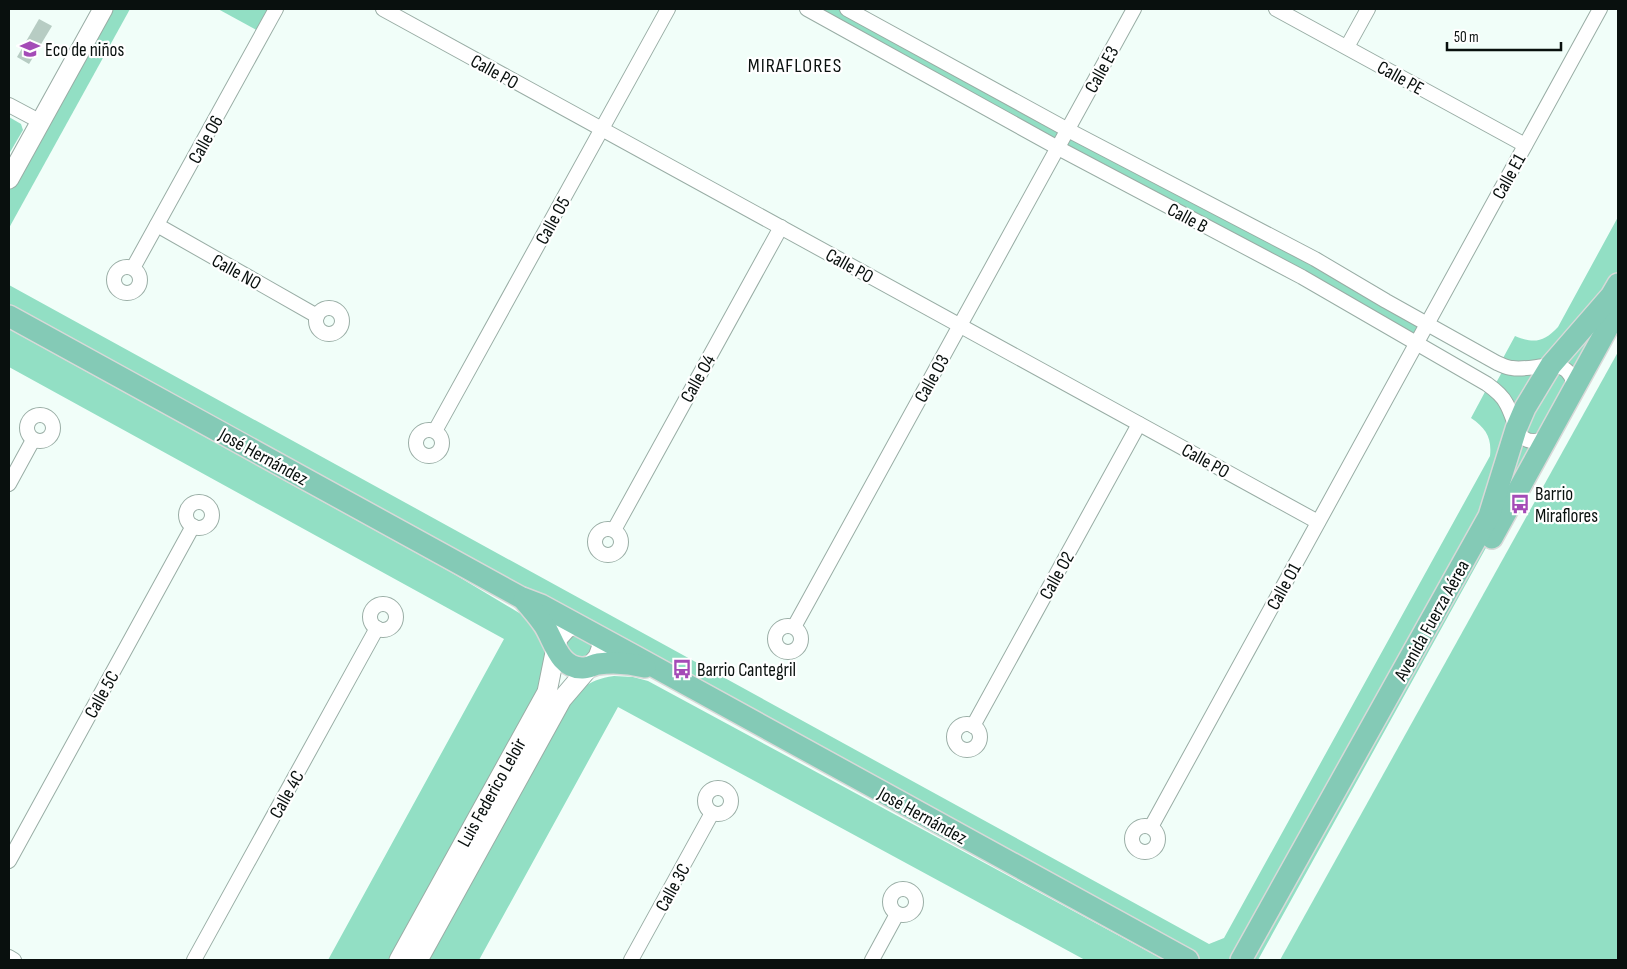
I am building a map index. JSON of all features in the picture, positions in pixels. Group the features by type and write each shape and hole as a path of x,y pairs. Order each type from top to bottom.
{"main road":[{"name":"Avenida Fuerza Aérea","path":"1241,960 1489,516 1516,429 1525,408 1551,365 1611,296 1618,284"},
{"name":"Avenida Fuerza Aérea","path":"1258,960 1618,309"},
{"name":"José Hernández","path":"9,316 520,596 542,605 1188,960"},
{"name":"José Hernández","path":"520,596 545,626 564,662 574,667 584,668 619,662 659,670"}],"street":[{"path":"9,179 103,9"},
{"name":"Calle O6","path":"133,268 276,9"},
{"name":"Calle PO","path":"382,9 1318,522"},
{"name":"Calle O5","path":"435,431 668,9"},
{"name":"Calle B","path":"807,9 1058,148 1302,277 1492,388 1507,404 1516,429"},
{"name":"Calle B","path":"847,9 1068,130 1315,259 1497,363 1512,368 1551,365"},
{"name":"Calle E3","path":"1068,130 1134,9"},
{"name":"Calle PE","path":"1276,9 1525,146"},
{"path":"1347,47 1368,9"},
{"name":"Calle E1","path":"1416,344 1600,9"},
{"path":"9,105 41,122"},
{"name":"Calle O3","path":"794,627 1068,130"},
{"name":"Calle NO","path":"157,226 317,316"},
{"name":"Calle O4","path":"614,530 781,227"},
{"name":"Calle O1","path":"1150,827 1416,344"},
{"path":"1551,365 1567,370 1573,378 1574,389"},
{"name":"Calle O2","path":"973,726 1139,424"},
{"path":"1516,429 1528,440 1538,442 1547,438"},
{"path":"9,484 33,440"},
{"name":"Calle 5C","path":"9,861 193,526"},
{"name":"Luis Federico Leloir","path":"399,960 546,692 558,638 566,629 575,624"},
{"name":"Calle 4C","path":"194,960 377,628"},
{"name":"Luis Federico Leloir","path":"418,960 562,699 598,657 602,646 599,637"},
{"name":"Calle 3C","path":"631,960 712,813"},
{"path":"872,960 897,914"},
{"path":"9,958 14,960"}],"green space":[{"path":"103,9 130,9 9,228 9,179"},
{"path":"218,9 276,9 262,33"},
{"path":"807,9 847,9 1427,324 1416,344"},
{"path":"9,117 21,124 23,130 9,154"},
{"path":"1618,217 1618,309 1258,960 1188,960 659,670 584,668 534,611 9,316 9,285 1209,944 1224,938 1490,456 1490,444 1487,434 1471,418 1486,390 1491,392 1507,363 1502,360 1515,336 1533,341 1543,339 1558,327"},
{"path":"9,329 449,571 526,617 543,642 546,653 542,688 392,960 328,960 504,639 9,367"},
{"path":"1618,352 1618,960 1280,960"},
{"path":"614,676 633,677 648,681 1164,960 1085,960 618,707 479,960 423,960 560,710 584,687 596,680"}],"building":[{"path":"39,19 52,26 29,64 17,57"}],"place":[{"name":"Eco de niños","path":"30,49"},
{"name":"Barrio Miraflores","path":"1520,504"},
{"name":"Barrio Cantegril","path":"682,669"}],"district":[{"name":"MIRAFLORES","path":"795,65"}]}
